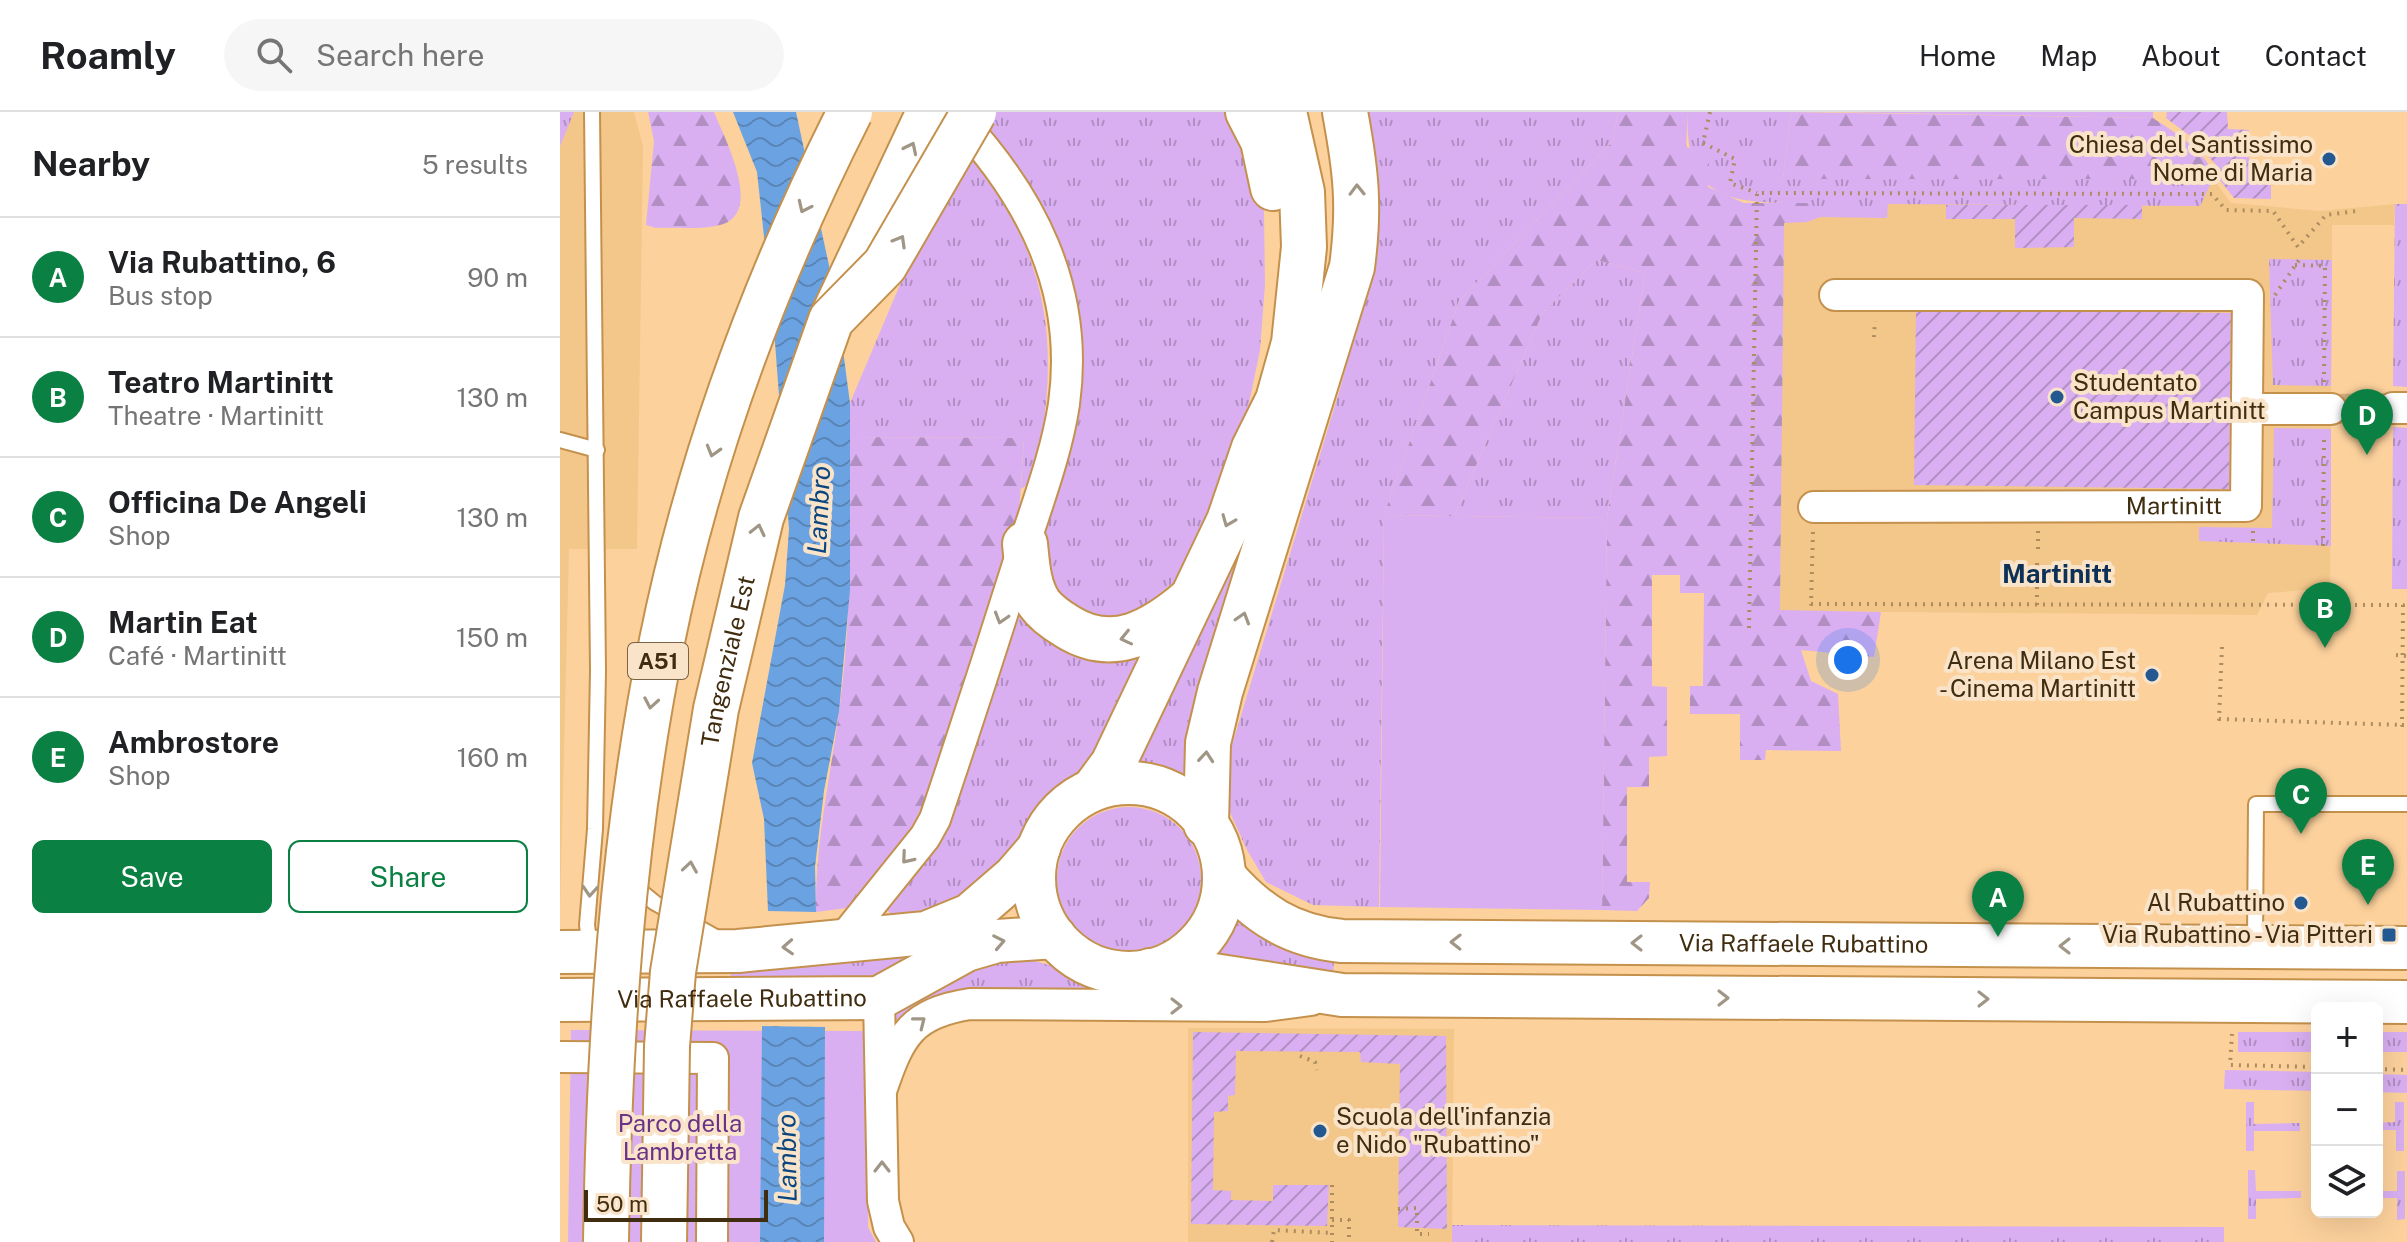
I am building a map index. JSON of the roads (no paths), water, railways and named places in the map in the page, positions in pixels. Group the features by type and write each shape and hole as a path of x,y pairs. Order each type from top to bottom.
{"highway":[{"name":"A51","path":"606,1242 625,871 662,639 724,414 832,132 850,112"},
{"name":"Tangenziale Est","path":"664,1242 667,1046 673,972 716,709 761,518 831,320 929,112"},
{"path":"831,320 885,265 974,112"},
{"path":"1248,112 1263,141 1273,180 1280,289 1272,354 1254,448"},
{"path":"1096,787 1113,764 1229,521 1254,448 1278,400 1294,343 1301,292 1302,192 1284,112"},
{"path":"1308,112 1316,135 1328,200 1329,264 1319,375"},
{"path":"1206,824 1208,743 1220,692 1352,267 1357,224 1357,177 1345,112"},
{"path":"1025,544 1030,581 1039,603 1056,620 1082,636 1111,641 1138,635 1165,621 1192,598"}],"street":[{"path":"839,944 925,837 935,819 1048,472 1064,406 1069,361 1066,323 1058,284 1023,200 993,156 952,112"},
{"name":"Martinitt","path":"1814,507 2246,506 2248,295 1835,295"},
{"path":"2247,409 2331,409"},
{"name":"Via Raffaele Rubattino","path":"576,953 738,951 839,944 926,933 946,927 970,915 1039,848 1060,813 1096,787 1134,783 1157,788 1188,804 1206,824 1220,853 1224,876 1221,899 1207,931 1183,956 1150,970"},
{"name":"Via Raffaele Rubattino","path":"1039,848 1034,871 1036,895 1043,917 1055,937 1072,954 1092,966 1127,973 1150,970 1207,974 1342,995 2407,1002"},
{"name":"Via Raffaele Rubattino","path":"1224,876 1248,903 1269,919 1293,932 1342,941 2407,948"},
{"name":"Via Raffaele Rubattino","path":"560,1000 879,998 966,950 997,941 1055,937"},
{"name":"Via Raffaele Rubattino","path":"882,1088 891,1060 907,1033 926,1015 946,1008 970,1004 1266,1006 1342,995"},
{"path":"879,998 883,1201 889,1227 898,1242"},
{"path":"560,1057 713,1058 712,1242"}],"lane":[{"path":"592,112 597,450 595,829"},
{"path":"560,440 597,450"},
{"path":"2255,947 2256,804 2407,804"},
{"name":"Via Raffaele Rubattino","path":"595,829 631,883 655,903 706,929 738,951"},
{"name":"Via Raffaele Rubattino","path":"576,953 587,925 595,829"}],"water":[{"name":"Lambro","path":"733,112 796,112 836,298 850,403 850,590 839,712 824,791 815,867 816,912 768,911 764,819 752,763 785,585 789,529 774,329 757,172"},
{"name":"Lambro","path":"762,1026 825,1027 824,1242 760,1242"}],"tunnel":[{"path":"2331,409 2393,408"}],"place":[{"name":"Chiesa del Santissimo Nome di Maria","path":"2329,159"},
{"name":"Studentato Campus Martinitt","path":"2057,397"},
{"name":"Martin Eat","path":"2367,455"},
{"name":"Teatro Martinitt","path":"2325,648"},
{"name":"Arena Milano Est - Cinema Martinitt","path":"2152,675"},
{"name":"Officina De Angeli","path":"2301,834"},
{"name":"Al Rubattino","path":"2301,903"},
{"name":"Ambrostore","path":"2368,905"},
{"name":"Via Rubattino - Via Pitteri","path":"2389,935"},
{"name":"Via Rubattino, 6","path":"1998,937"},
{"name":"Scuola dell'infanzia e Nido \"Rubattino\"","path":"1320,1131"}],"district":[{"name":"Martinitt","path":"2057,574"}],"park label":[{"name":"Parco della Lambretta","path":"680,1138"}]}
